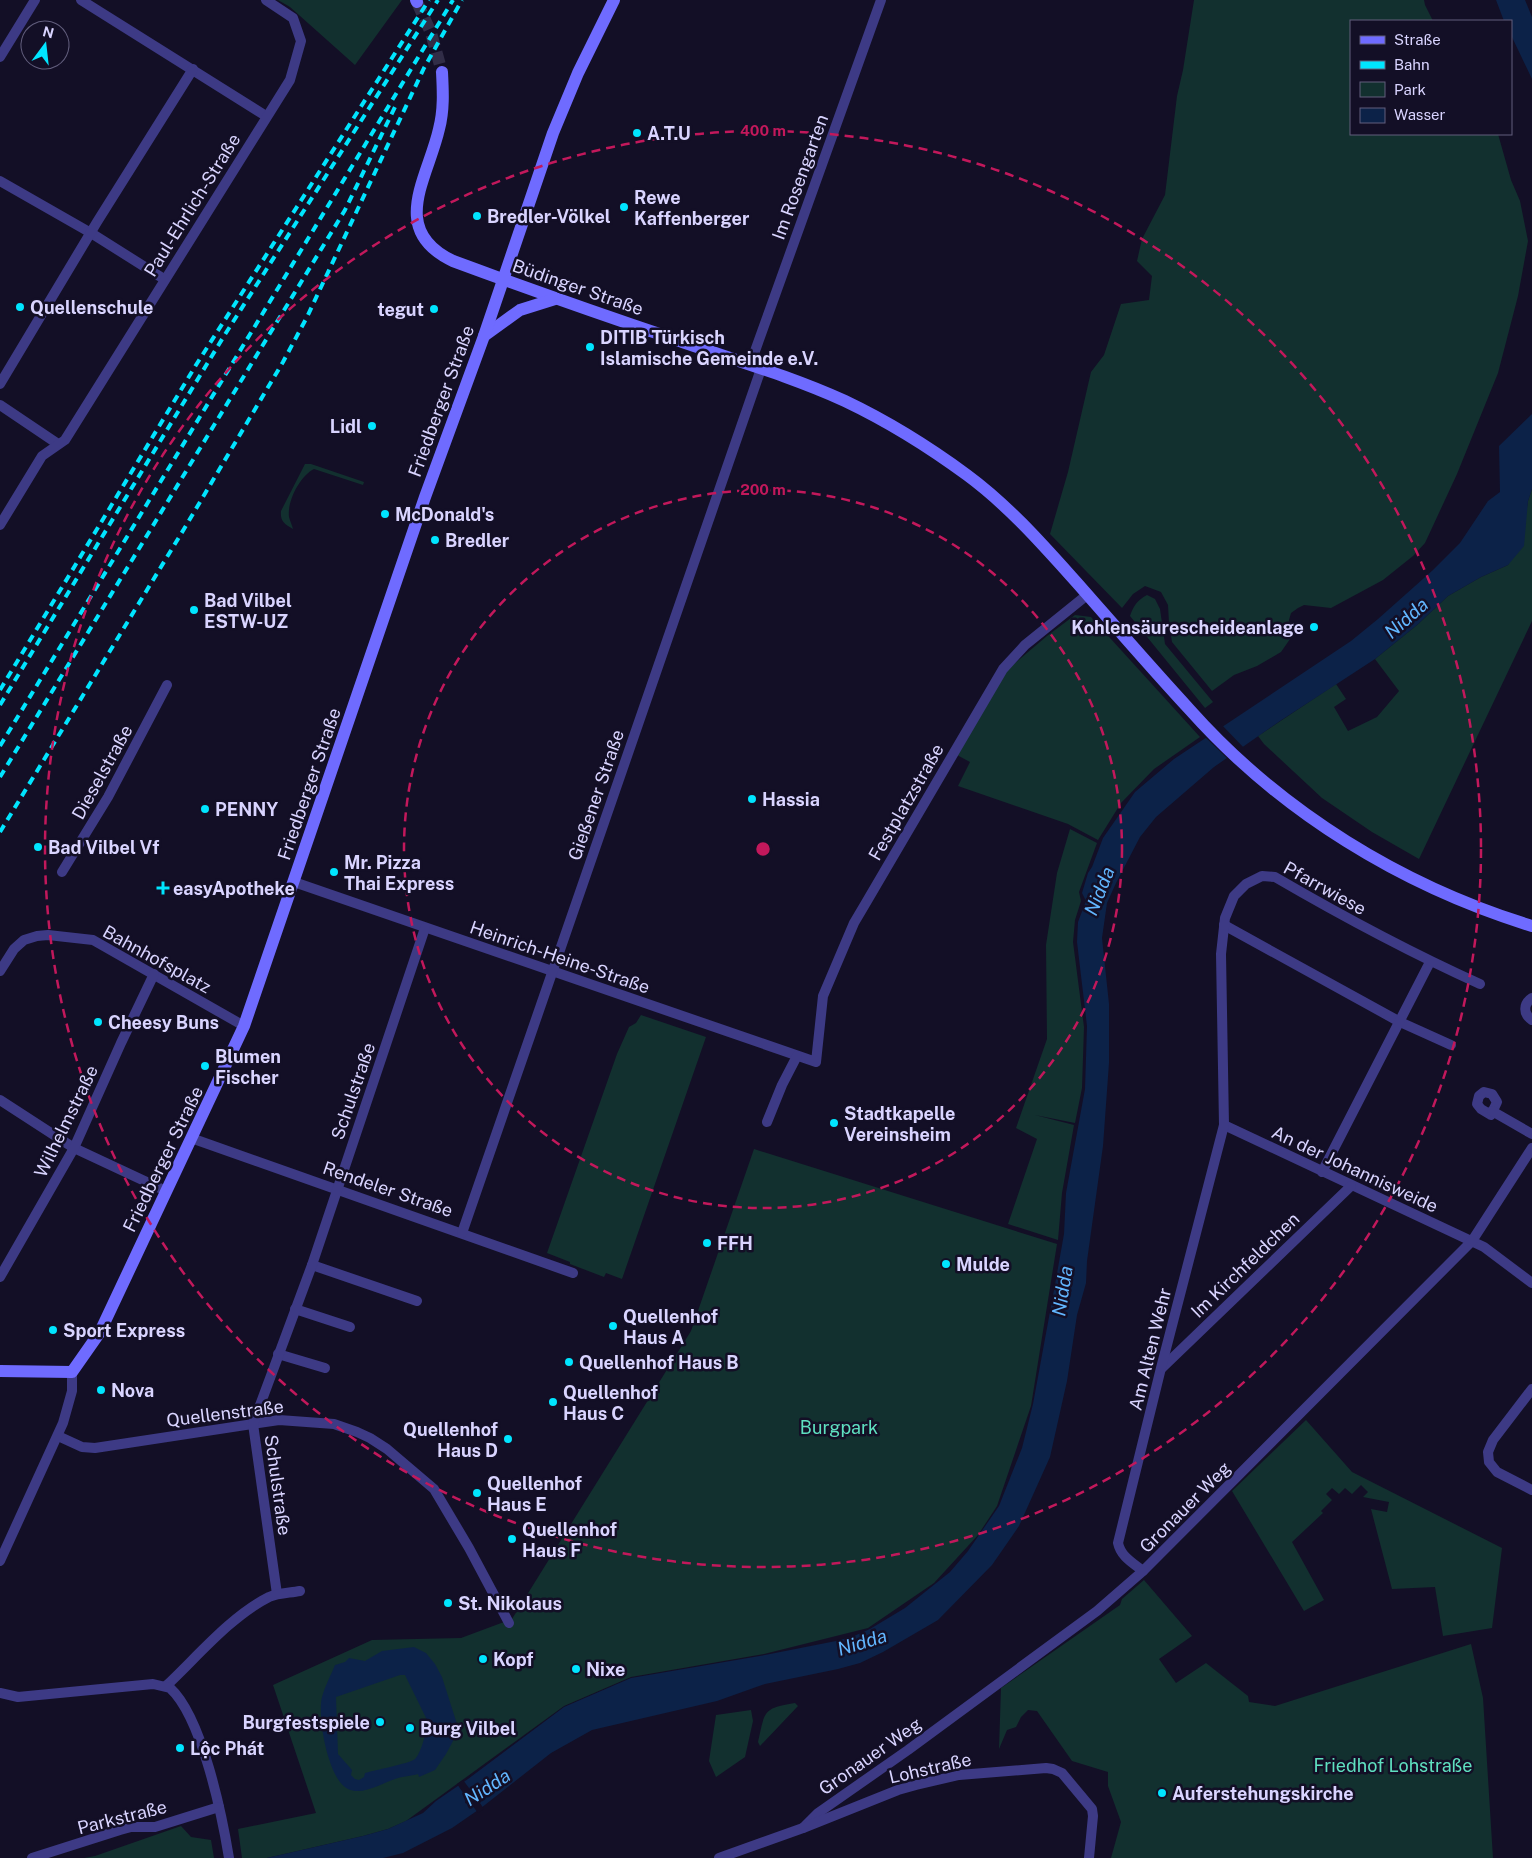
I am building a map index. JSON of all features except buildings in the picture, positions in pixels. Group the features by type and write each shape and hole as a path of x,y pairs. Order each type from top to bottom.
{"main road":[{"name":"Friedberger Straße","path":"72,1372 100,1332 244,1026 425,497 484,336 553,133 578,73 614,0"},
{"name":"Büdinger Straße","path":"442,72 443,100 440,128 418,196 416,211 421,231 427,241 439,253 453,261 755,367 849,403 902,432 996,498 1029,530 1188,709 1255,773 1322,825 1383,863 1448,895 1484,910 1532,926"},
{"path":"484,336 520,310 555,298"},
{"path":"0,1372 72,1372"}],"street":[{"path":"0,57 35,0"},
{"path":"81,0 266,116"},
{"name":"Paul-Ehrlich-Straße","path":"0,525 42,456 65,440 290,80 300,41 293,18 266,0"},
{"name":"Im Rosengarten","path":"755,367 881,0"},
{"path":"0,384 193,69"},
{"path":"0,180 91,233 164,279"},
{"name":"Gießener Straße","path":"462,1233 552,972 755,367"},
{"path":"0,405 58,444"},
{"name":"Festplatzstraße","path":"816,1062 824,996 854,923 1003,669 1025,645 1087,595"},
{"name":"Dieselstraße","path":"62,872 108,797 167,685"},
{"name":"Pfarrwiese","path":"1224,1125 1221,962 1224,925 1226,911 1237,892 1254,879 1268,876 1274,877 1351,921 1430,962 1480,984"},
{"name":"Heinrich-Heine-Straße","path":"294,882 816,1062"},
{"path":"1224,925 1400,1022 1451,1045"},
{"name":"Schulstraße","path":"277,1594 254,1424 312,1265 425,928"},
{"name":"Bahnhofsplatz","path":"2,969 14,950 24,940 48,935 93,940 244,1026"},
{"path":"1322,1172 1430,962"},
{"name":"Wilhelmstraße","path":"0,1277 74,1148 154,974"},
{"path":"1532,998 1527,1002 1525,1009 1527,1016 1532,1020"},
{"path":"768,1122 782,1085 797,1056"},
{"path":"0,1100 74,1148 166,1191"},
{"path":"1492,1111 1532,1134"},
{"name":"An der Johannisweide","path":"1224,1125 1484,1247 1532,1283"},
{"name":"Am Alten Wehr","path":"1143,1571 1124,1556 1118,1543 1224,1125"},
{"name":"Rendeler Straße","path":"191,1138 337,1188 573,1273"},
{"name":"Gronauer Weg","path":"803,1828 818,1813 908,1750 1097,1610 1143,1571 1472,1241 1532,1148"},
{"name":"Im Kirchfeldchen","path":"1161,1368 1351,1186"},
{"path":"312,1265 417,1301"},
{"path":"295,1309 350,1327"},
{"path":"278,1354 325,1368"},
{"path":"0,1561 58,1436 72,1391 72,1372"},
{"path":"1532,1389 1493,1440 1488,1452 1489,1462 1497,1472 1532,1490"},
{"name":"Quellenstraße","path":"58,1436 82,1447 95,1448 286,1420 334,1424 370,1438 388,1449 438,1494 509,1623"},
{"path":"166,1686 224,1629 260,1603 277,1594 300,1592"},
{"path":"0,1693 18,1697 153,1684 166,1686 174,1692 198,1733 219,1807 229,1854"},
{"name":"Lohstraße","path":"719,1858 916,1784 977,1773 1054,1769 1062,1772 1092,1808 1090,1858"},
{"name":"Parkstraße","path":"32,1858 120,1830 155,1827 219,1807"}],"green space":[{"path":"278,0 402,0 355,65 290,7"},
{"path":"1194,0 1424,0 1432,20 1350,20 1350,135 1498,135 1511,180 1520,201 1528,241 1518,296 1498,373 1457,474 1425,543 1413,556 1383,580 1331,608 1304,605 1298,608 1291,613 1289,620 1291,627 1297,629 1281,652 1257,666 1234,675 1212,691 1172,642 1168,605 1161,592 1145,586 1133,594 1122,608 1050,534 1068,472 1091,372 1104,355 1121,304 1149,300 1152,276 1137,261 1142,239 1165,195 1177,96"},
{"path":"305,464 311,464 364,482 363,485 314,469 309,472 299,483 290,504 289,517 293,529 283,522 281,511"},
{"path":"1532,489 1532,621 1419,859 1372,832 1322,798 1264,744 1258,736 1336,684 1346,699 1334,707 1348,731 1377,717 1399,691 1375,659 1417,625 1448,596 1481,577 1508,565 1525,522"},
{"path":"1147,595 1155,599 1160,609 1165,644 1213,702 1205,708 1130,616 1136,604"},
{"path":"1075,615 1091,617 1200,737 1154,769 1121,803 1098,840 1068,824 958,786 970,762 957,755 1008,669"},
{"path":"1070,829 1097,843 1079,892 1081,901 1075,920 1073,942 1084,1027 1082,1088 1075,1123 1035,1115 1074,1125 1062,1193 1058,1240 1008,1224 1037,1139 1016,1128 1047,1039 1046,945 1057,873"},
{"path":"641,1015 706,1037 622,1279 606,1273 604,1277 547,1253 617,1054 629,1027 636,1023"},
{"name":"Burgpark","path":"754,1149 1057,1244 1031,1406 997,1506 978,1535 934,1583 868,1628 764,1654 631,1677 564,1706 406,1821 388,1829 363,1836 267,1858 242,1858 238,1829 316,1813 273,1685 372,1640 461,1638 512,1619 691,1331"},
{"path":"1306,1420 1352,1472 1502,1548 1492,1628 1443,1636 1435,1587 1392,1589 1371,1509 1387,1512 1389,1502 1363,1497 1368,1492 1361,1485 1352,1494 1345,1488 1339,1494 1332,1488 1326,1494 1332,1500 1321,1511 1323,1513 1292,1542 1324,1600 1304,1611 1232,1491"},
{"name":"Friedhof Lohstraße","path":"1144,1580 1192,1636 1159,1659 1176,1683 1206,1663 1248,1696 1249,1702 1275,1706 1471,1644 1483,1698 1493,1858 1111,1858 1121,1822 1108,1786 1108,1772 1072,1761 1037,1711 1028,1710 1021,1717 1016,1727 1007,1730 999,1749 1001,1688 1120,1605 1122,1599"},
{"path":"795,1703 798,1706 760,1746 758,1742 762,1724 767,1713 776,1707"},
{"path":"751,1710 753,1721 745,1757 716,1777 709,1761 716,1715"},
{"path":"181,1826 191,1837 211,1840 214,1858 84,1858 95,1856"}],"water":[{"path":"1496,0 1525,0 1532,17 1532,79 1512,37 1512,20 1504,20"},
{"name":"Nidda","path":"1532,414 1532,489 1528,501 1524,546 1508,565 1481,577 1448,596 1417,625 1375,659 1214,767 1156,817 1140,837 1116,883 1107,903 1102,938 1109,1004 1109,1063 1103,1146 1087,1261 1086,1283 1077,1315 1067,1381 1050,1457 1019,1526 992,1565 938,1620 883,1652 860,1663 838,1669 765,1684 717,1701 592,1730 551,1753 481,1808 452,1828 403,1853 383,1858 267,1858 388,1829 423,1813 436,1801 564,1707 631,1678 765,1655 854,1636 870,1629 905,1608 950,1572 968,1551 999,1506 1022,1448 1033,1404 1064,1234 1066,1193 1085,1089 1087,1026 1077,942 1078,922 1086,901 1082,893 1088,873 1103,838 1135,792 1174,759 1351,641 1433,570 1460,543 1488,501 1500,492 1499,446"},
{"path":"414,1647 426,1653 442,1677 457,1724 453,1741 435,1770 419,1777 418,1774 401,1777 366,1790 354,1791 341,1783 330,1761 321,1718 322,1697 335,1665 345,1662 349,1658 365,1661 382,1651","holes":["400,1675 405,1675 428,1722 419,1752 415,1759 411,1761 365,1773 364,1777 359,1780 355,1779 351,1775 352,1770 338,1754 336,1697"]}],"pier":[{"path":"1221,724 1245,749 1229,760 1204,736"},
{"path":"463,1780 472,1792 479,1793 478,1800 484,1809 478,1813 472,1805 465,1803 466,1797 457,1784"}],"tunnel":[{"path":"417,2 431,33 442,72"}],"railway":[{"path":"0,690 196,365 429,0"},
{"path":"0,705 224,336 438,0"},
{"path":"0,746 453,0"},
{"path":"0,832 283,362 307,317 424,68 462,0"},
{"path":"0,777 345,210 396,105"}],"place":[{"name":"A.T.U","path":"637,133"},
{"name":"Rewe Kaffenberger","path":"624,207"},
{"name":"Bredler-Völkel","path":"477,216"},
{"name":"Quellenschule","path":"20,307"},
{"name":"tegut","path":"434,309"},
{"name":"DITIB Türkisch Islamische Gemeinde e.V.","path":"590,347"},
{"name":"Lidl","path":"372,426"},
{"name":"McDonald's","path":"385,514"},
{"name":"Bredler","path":"435,540"},
{"name":"Bad Vilbel ESTW-UZ","path":"194,610"},
{"name":"Kohlensäurescheideanlage","path":"1314,627"},
{"name":"Hassia","path":"752,799"},
{"name":"PENNY","path":"205,809"},
{"name":"Bad Vilbel Vf","path":"38,847"},
{"name":"Mr. Pizza Thai Express","path":"334,872"},
{"name":"easyApotheke","path":"163,888"},
{"name":"Cheesy Buns","path":"98,1022"},
{"name":"Blumen Fischer","path":"205,1066"},
{"name":"Stadtkapelle Vereinsheim","path":"834,1123"},
{"name":"FFH","path":"707,1243"},
{"name":"Mulde","path":"946,1264"},
{"name":"Quellenhof Haus A","path":"613,1326"},
{"name":"Sport Express","path":"53,1330"},
{"name":"Quellenhof Haus B","path":"569,1362"},
{"name":"Nova","path":"101,1390"},
{"name":"Quellenhof Haus C","path":"553,1402"},
{"name":"Quellenhof Haus D","path":"508,1439"},
{"name":"Quellenhof Haus E","path":"477,1493"},
{"name":"Quellenhof Haus F","path":"512,1539"},
{"name":"St. Nikolaus","path":"448,1603"},
{"name":"Kopf","path":"483,1659"},
{"name":"Nixe","path":"576,1669"},
{"name":"Burgfestspiele","path":"380,1722"},
{"name":"Burg Vilbel","path":"410,1728"},
{"name":"Lộc Phát","path":"180,1748"},
{"name":"Auferstehungskirche","path":"1162,1793"}]}
